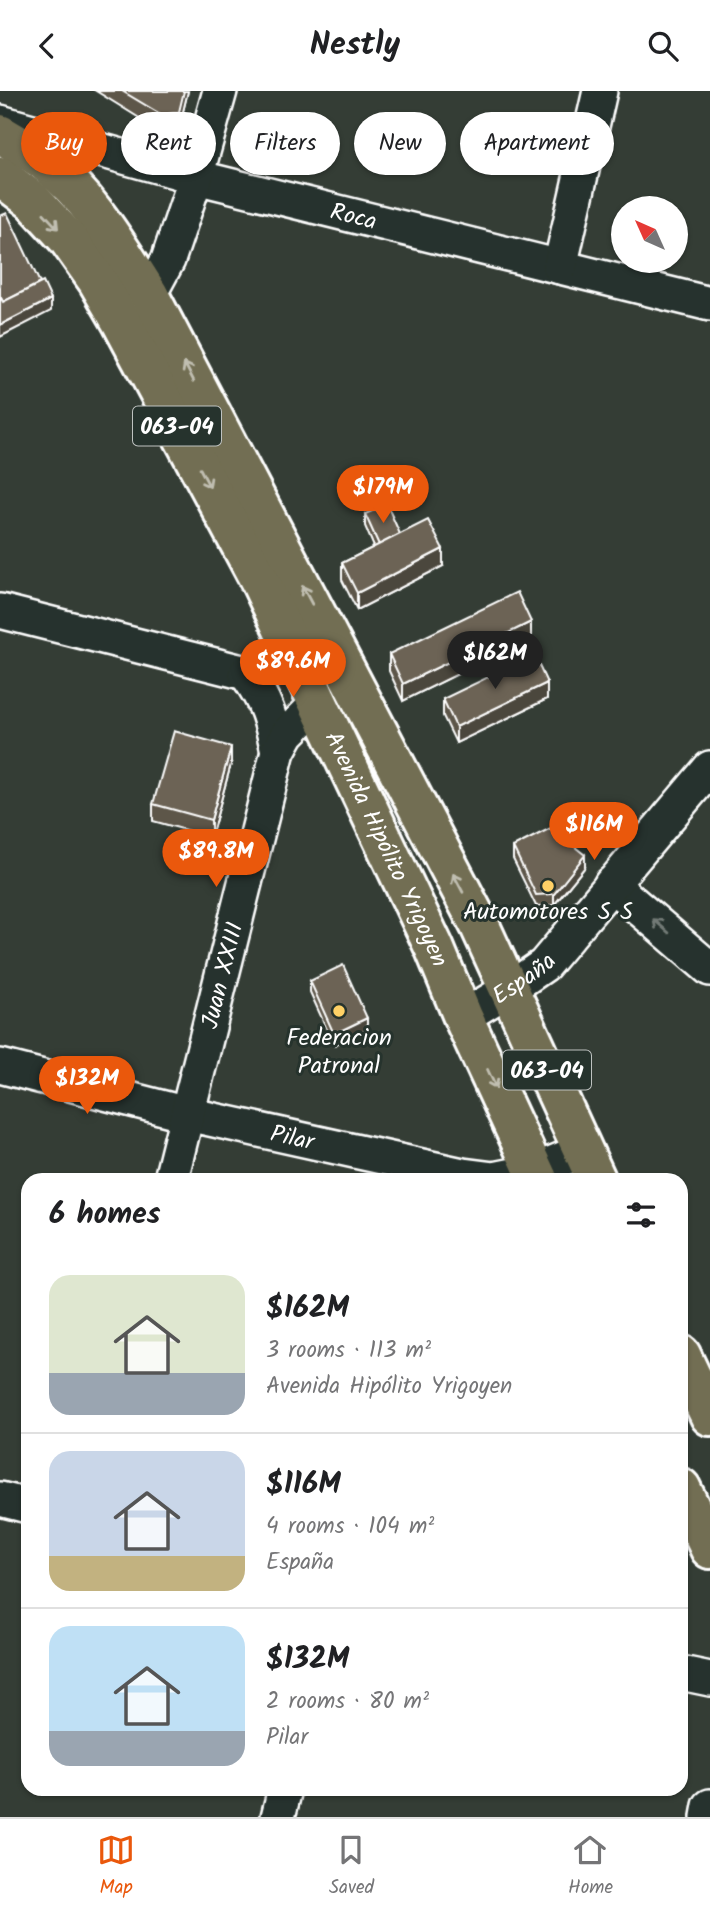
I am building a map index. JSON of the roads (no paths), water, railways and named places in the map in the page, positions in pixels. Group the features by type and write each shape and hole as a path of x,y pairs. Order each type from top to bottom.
{"main road":[{"name":"Avenida Hipólito Yrigoyen","path":"0,134 46,162 73,188 116,243 149,295 481,926 590,1165"},
{"name":"Avenida Hipólito Yrigoyen","path":"0,176 33,201 68,239 97,279 260,581 434,947 463,1017 535,1173"},
{"path":"688,1370 710,1416"},
{"path":"688,1503 710,1549"}],"street":[{"path":"149,295 168,260 196,177 220,91"},
{"path":"560,267 600,91"},
{"name":"Roca","path":"0,122 196,177 710,304"},
{"path":"0,611 246,673 269,671 295,655"},
{"path":"246,673 270,714 278,751"},
{"name":"Juan XXIII","path":"173,1173 278,751 288,733 318,703"},
{"name":"España","path":"463,1017 544,965 710,768"},
{"path":"611,884 710,969"},
{"name":"Pilar","path":"0,1066 187,1114 454,1173"},
{"name":"Pilar","path":"547,1173 590,1165"},
{"path":"0,1499 21,1504"},
{"path":"688,1674 710,1679"},
{"path":"278,1817 283,1796"},
{"path":"708,1817 710,1806"}],"place":[{"name":"Automotores S S","path":"548,886"},
{"name":"Federacion Patronal","path":"339,1011"}]}
